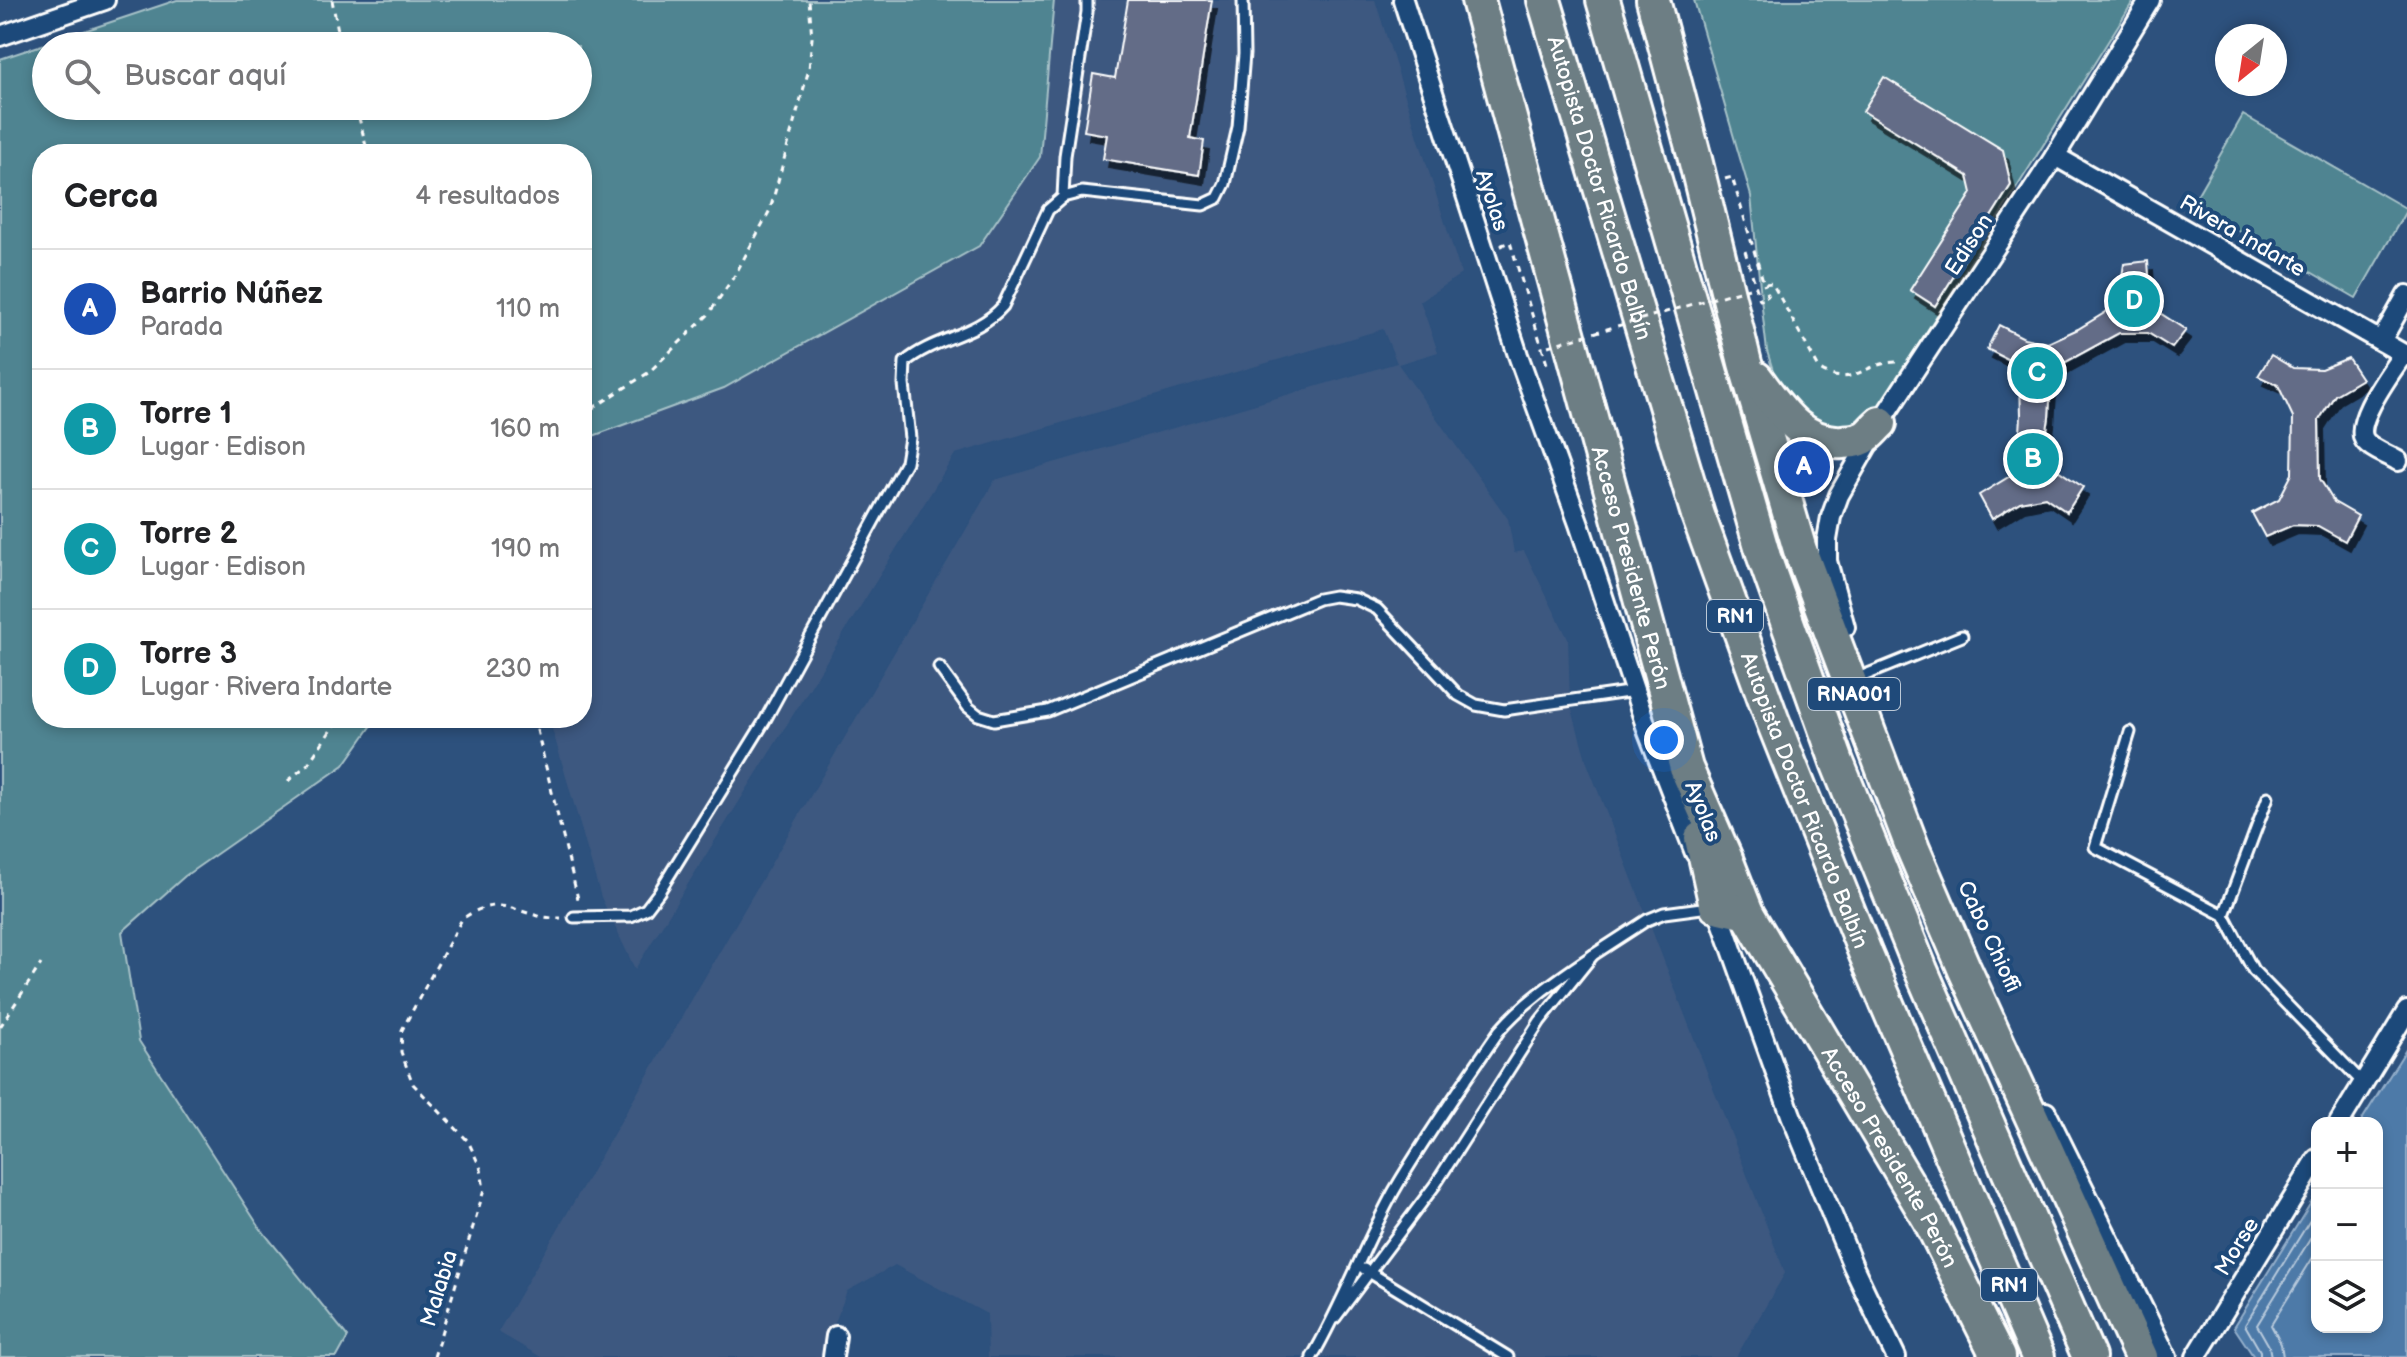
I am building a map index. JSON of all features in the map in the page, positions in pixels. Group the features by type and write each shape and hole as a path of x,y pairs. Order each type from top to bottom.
{"highway":[{"name":"Acceso Presidente Perón","path":"1478,0 1686,768 1732,909 1929,1219 1998,1357"},
{"name":"Autopista Doctor Ricardo Balbín","path":"1544,0 1698,515 1772,719 1866,955 2038,1357"},
{"name":"Autopista Doctor Ricardo Balbín","path":"1603,0 1764,557 1837,762 1921,970 2089,1357"},
{"name":"RNA001","path":"1653,0 1745,363 1800,550 1913,849 2141,1357"},
{"path":"1745,363 1788,420 1818,439 1836,442 1863,439 1880,423"}],"street":[{"path":"0,36 105,0"},
{"name":"Ayolas","path":"1403,0 1518,355 1673,799 1732,909 1791,1115 1853,1266 1896,1357"},
{"name":"Edison","path":"1831,517 1839,495 1880,423 2055,156 2150,0"},
{"name":"Rivera Indarte","path":"2055,156 2405,355"},
{"path":"2381,341 2407,295"},
{"path":"2398,461 2366,442 2362,434 2365,414 2405,355"},
{"name":"Cabo Chioffi","path":"1831,517 1827,540 1830,573 1843,621 1951,911 2167,1357"},
{"path":"2343,1117 2407,1011"},
{"name":"Morse","path":"2196,1357 2311,1169"},
{"path":"833,1357 836,1336"}],"lane":[{"path":"1063,197 1065,156 1087,0"},
{"path":"574,917 631,916 646,909 764,722 906,462 910,438 904,384 905,362 917,352 992,319 1003,306 1048,210 1063,197 1082,192 1203,205 1218,198 1225,184 1238,127 1244,54 1243,0"},
{"path":"939,667 968,707 978,715 994,720 1048,711 1318,599 1334,596 1356,599 1377,609 1458,695 1476,705 1504,710 1635,691"},
{"path":"1863,676 1962,636"},
{"path":"2130,732 2095,847 2224,915 2253,970 2363,1083"},
{"path":"2224,915 2268,797"},
{"path":"1312,1357 1335,1318 1393,1194 1499,1031 1514,1013 1545,987 1647,920 1664,913 1732,909"},
{"path":"1335,1318 1435,1185 1540,1021 1593,955"},
{"path":"1359,1265 1508,1357"}],"path":[{"path":"332,0 338,32"},
{"path":"592,409 648,373 708,315 735,275 770,210 809,69 812,38 809,0"},
{"path":"360,120 366,144"},
{"path":"1724,179 1732,177 1768,298 1760,300 1742,241"},
{"path":"1506,260 1502,245 1510,242 1542,347"},
{"path":"1764,284 1772,283 1820,370 1833,378 1859,373 1878,363 1902,363 1914,371"},
{"path":"1548,346 1749,288"},
{"path":"288,781 308,764 332,728"},
{"path":"536,728 579,902 574,917"},
{"name":"Malabia","path":"434,1357 484,1190 481,1169 468,1141 413,1084 401,1052 402,1030 462,919 474,911 494,904 550,918 574,917"},
{"path":"0,1027 41,964"}],"shaded area":[{"path":"1054,0 1375,0 1461,274 1420,301 1438,352 1398,364 1508,519 1514,553 1524,551 1568,639 1570,703 1587,763 1785,1273 1736,1357 988,1357 987,1314 895,1265 847,1291 822,1357 541,1357 498,1332 995,480 1397,363 1383,329 955,454 635,969 601,897 552,728 592,728 592,436 724,388 1040,157"}],"green space":[{"path":"177,0 1054,0 1040,157 979,246 724,388 592,436 592,144 32,144 32,728 370,728 344,765 185,876 122,932 139,1041 260,1228 348,1337 337,1357 0,1357 0,59 32,48 32,120 592,120 592,32 81,32"},
{"path":"1694,0 2134,0 1912,355 1881,411 1863,424 1834,428 1803,416 1775,377 1767,351 1751,196"},
{"path":"2243,115 2407,209 2356,298 2192,204"}],"water":[{"path":"2407,1048 2407,1357 2254,1357 2234,1327 2311,1203 2311,1333 2383,1333 2383,1117 2364,1117"}],"building":[{"path":"1128,0 1212,0 1190,138 1204,141 1199,175 1103,159 1107,135 1084,131 1093,74 1115,78"},
{"path":"1884,77 2003,150 2011,185 1935,306 1910,290 1972,193 1968,176 1863,111"},
{"path":"2148,261 2150,289 2160,313 2186,330 2172,348 2148,333 2119,333 2064,363 2051,384 2044,448 2055,468 2083,487 2067,512 2045,497 2020,502 1992,519 1979,495 2010,476 2019,450 2021,415 2020,384 2011,361 1987,349 1999,325 2024,338 2048,343 2106,312 2120,291 2124,264"},
{"path":"2271,355 2293,368 2321,369 2348,358 2362,379 2335,395 2319,420 2320,479 2334,502 2358,516 2345,541 2318,526 2293,525 2265,537 2252,513 2279,499 2292,474 2293,417 2278,385 2258,376"}],"place":[{"name":"Torre 3","path":"2134,301"},
{"name":"Torre 2","path":"2037,373"},
{"name":"Torre 1","path":"2033,459"},
{"name":"Barrio Núñez","path":"1804,467"}]}
